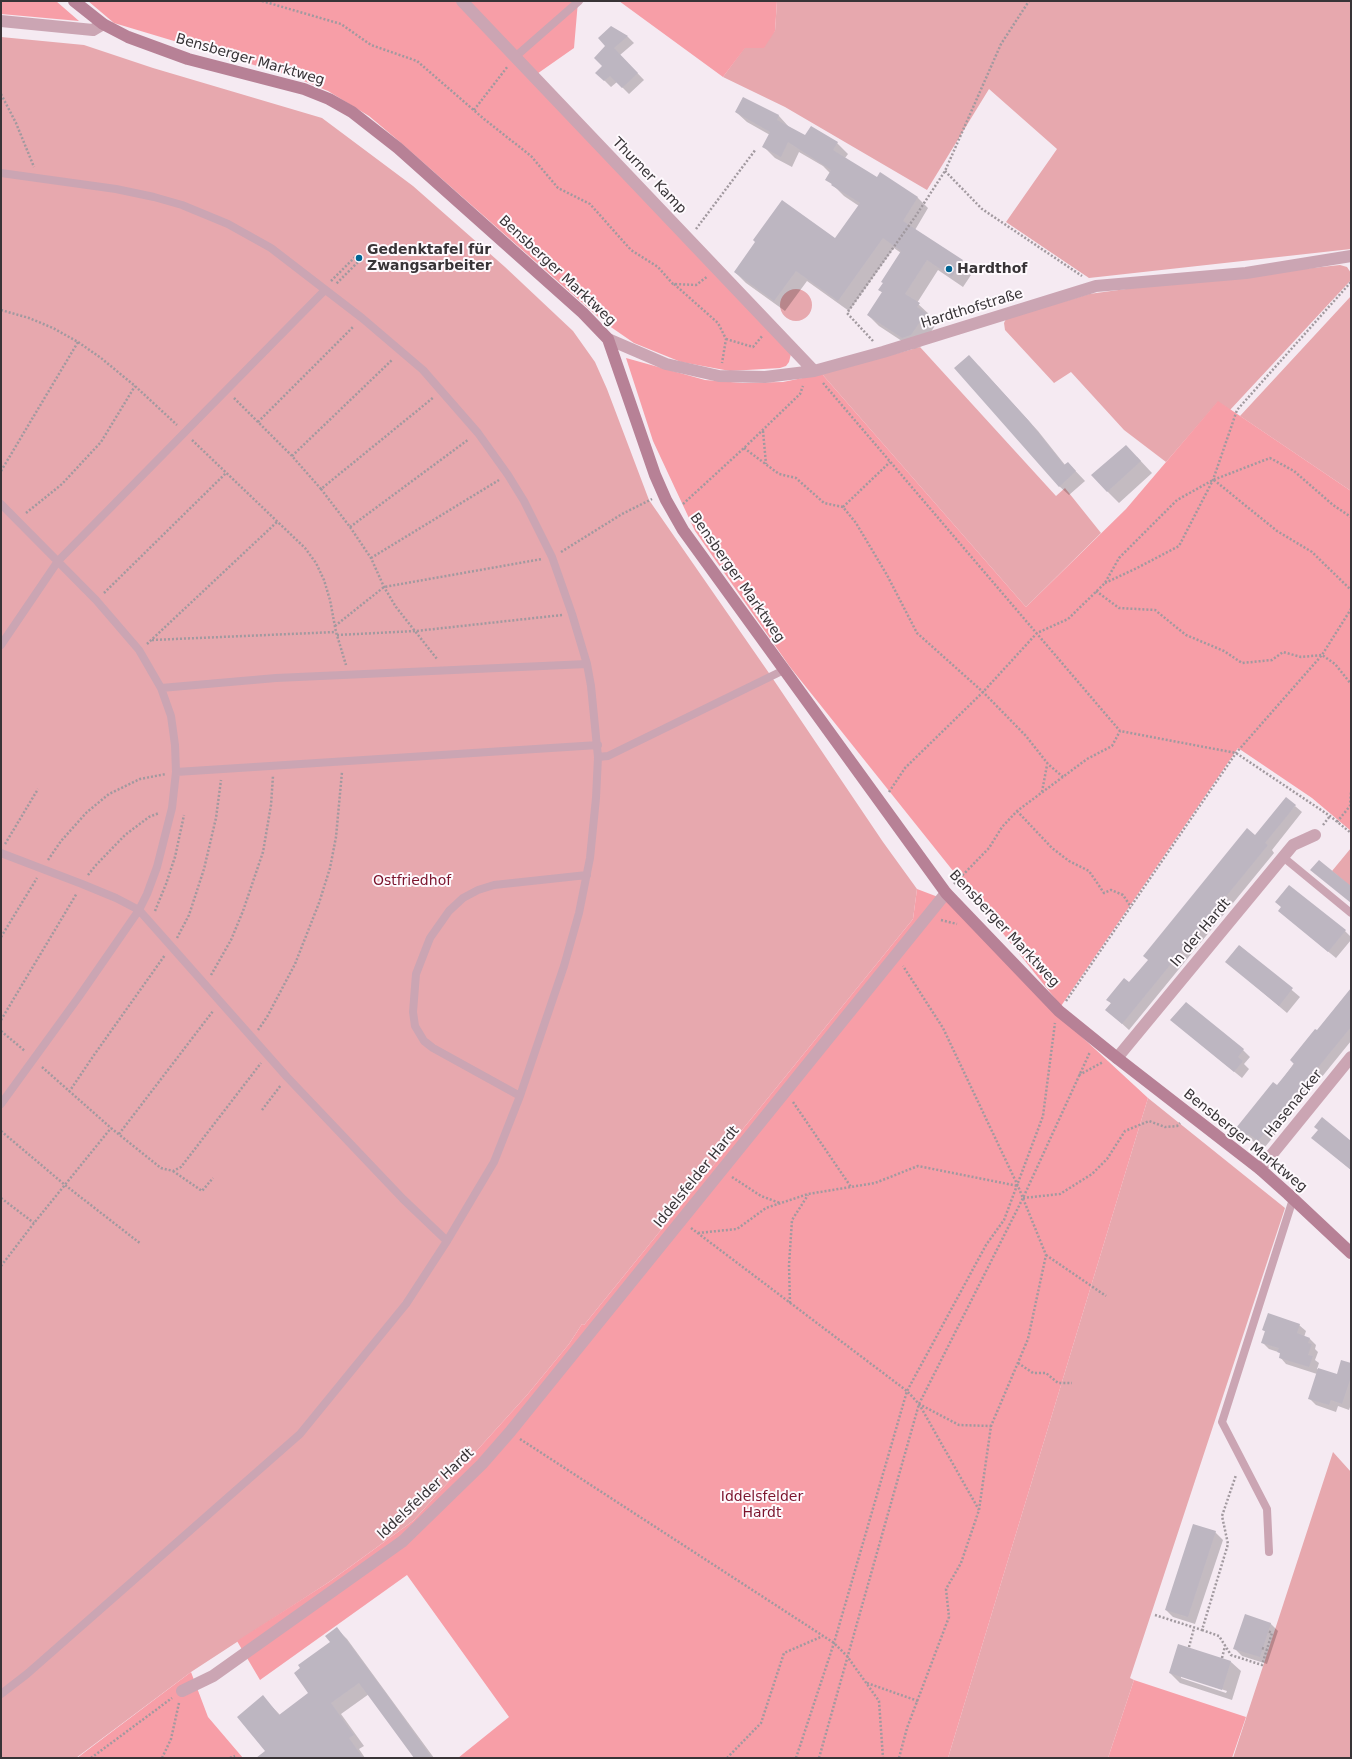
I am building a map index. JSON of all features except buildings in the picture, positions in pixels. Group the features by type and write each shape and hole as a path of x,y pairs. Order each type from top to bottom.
{"street":[{"name":"Bensberger Marktweg","path":"74,1 103,24 128,37 182,57 304,89 352,112 398,148 516,252 608,339 655,475 666,500 701,556 946,893 1059,1011 1260,1170 1351,1253"},
{"name":"Thurner Kamp","path":"462,1 774,328 810,372"},
{"path":"1,21 93,30 103,24"},
{"name":"Hardthofstraße","path":"608,339 666,364 719,376 765,377 810,372 883,352 1096,286 1246,273 1351,256"},
{"name":"In der Hardt","path":"1116,1057 1293,845 1315,835"},
{"name":"Iddelsfelder Hardt","path":"182,1691 213,1676 403,1541 456,1490 510,1432 946,893"},
{"name":"Hasenacker","path":"1260,1170 1351,1057"}],"lane":[{"path":"515,58 579,1"},
{"path":"1,173 116,189 154,197 182,205 228,224 271,248 362,318 402,351 442,391 478,433 508,475 524,501 552,557 572,614 587,664 598,745 593,836 579,913 564,966 520,1096 494,1162 447,1241 406,1304 300,1434 27,1674 1,1694"},
{"path":"1,645 58,561 325,290"},
{"path":"1,504 96,600 139,650 161,688 171,716 176,772 172,808 157,867 148,894 139,910 1,1104"},
{"path":"161,688 276,678 587,664"},
{"path":"598,757 608,756 784,670"},
{"path":"176,772 598,745"},
{"path":"1,852 42,870 116,898 139,910 287,1077 403,1200 447,1241"},
{"path":"1283,857 1351,912"},
{"path":"520,1096 433,1048 424,1041 415,1026 413,1012 416,974 430,938 449,911 463,898 478,890 494,885 587,875"},
{"path":"1269,1552 1267,1509 1222,1422 1293,1199"}],"path":[{"path":"262,1 341,24 371,45 417,61 531,156 558,188 590,204 630,250 658,267 673,284 718,323 726,339 719,376"},
{"path":"883,352 846,313 915,217 945,171 1001,44 1029,1"},
{"path":"474,110 515,58"},
{"path":"1,94 28,151 37,177"},
{"path":"688,238 756,149"},
{"path":"945,171 982,209 1096,286"},
{"path":"356,256 360,260 325,290 356,256"},
{"path":"673,284 696,284 710,274 720,272"},
{"path":"888,814 897,802 888,792 905,768 983,692 1037,633 1068,619 1105,583 1179,546 1213,480 1237,410 1351,282"},
{"path":"1,310 29,318 53,328 78,342 101,358 135,386 185,432 305,548 316,563 324,580 337,634 349,674"},
{"path":"258,422 362,318"},
{"path":"726,339 753,347 764,333 774,328"},
{"path":"1,471 78,342"},
{"path":"292,456 402,351"},
{"path":"335,626 384,587 552,557 622,514 655,497 682,505 800,394 810,372 890,462 1120,731 1236,753 1351,833"},
{"path":"18,520 62,484 88,458 101,442 135,386"},
{"path":"226,390 292,456 321,488 371,558 384,587 396,607 446,670"},
{"path":"321,488 442,391"},
{"path":"763,430 766,464"},
{"path":"350,527 478,433"},
{"path":"744,448 779,474 796,478 824,503 843,507 856,523 887,575 917,633 983,692 1026,736 1048,764 1064,777"},
{"path":"1105,583 1119,558 1177,500 1213,480 1270,458 1294,471 1332,505 1351,518"},
{"path":"843,507 890,462"},
{"path":"96,600 226,473"},
{"path":"371,558 508,475"},
{"path":"1213,480 1277,531 1312,552 1351,590"},
{"path":"139,650 152,640 278,521"},
{"path":"1096,591 1119,608 1155,610 1186,635 1224,651 1242,663 1272,660 1283,652 1301,656 1322,655 1335,664 1351,684"},
{"path":"796,1758 834,1643 908,1391 986,1245 1004,1220 1043,1116 1053,1027 1059,1011 1236,753 1322,655 1351,609"},
{"path":"152,640 416,631 572,614"},
{"path":"946,893 989,848 1002,826 1016,811 1087,759 1112,746 1120,731"},
{"path":"252,1038 268,1017 295,964 319,903 330,868 336,837 340,812 343,761"},
{"path":"1042,792 1048,764"},
{"path":"205,984 231,940 245,906 263,852 271,805 274,765"},
{"path":"1,937 61,841 87,812 110,794 140,779 176,772"},
{"path":"1,852 38,789"},
{"path":"1337,822 1350,806 1351,792"},
{"path":"1,1020 82,884 96,865 125,834 149,817 172,808"},
{"path":"1016,811 1052,848 1069,861 1089,871 1104,893 1111,890 1123,895 1131,907"},
{"path":"896,955 943,1028 1018,1186 1046,1255 1106,1296"},
{"path":"119,1134 220,1001"},
{"path":"1,1031 111,1128 162,1168 173,1171 202,1191 213,1178"},
{"path":"819,1758 918,1404 1023,1198 1095,1039"},
{"path":"173,1171 182,1167 267,1055"},
{"path":"1079,1075 1116,1057"},
{"path":"262,1110 287,1077"},
{"path":"786,1091 851,1187"},
{"path":"1023,1198 1060,1194 1092,1174 1107,1159 1125,1131 1149,1121 1165,1126 1177,1126 1187,1112"},
{"path":"1,1266 111,1128"},
{"path":"1,1131 65,1185 141,1244"},
{"path":"697,1233 737,1229 766,1208 808,1194 875,1183 918,1166 1018,1186"},
{"path":"722,1170 761,1196 781,1203"},
{"path":"790,1303 789,1265 792,1220 808,1194"},
{"path":"1,1198 34,1223"},
{"path":"681,1221 908,1391 918,1404 979,1510"},
{"path":"899,1758 949,1617 946,1589 961,1563 979,1510 991,1426 1028,1339 1046,1255"},
{"path":"1018,1363 1033,1373 1046,1373 1058,1383 1072,1384"},
{"path":"918,1404 959,1425 991,1426"},
{"path":"510,1432 834,1643 847,1656 879,1701 883,1758"},
{"path":"1202,1630 1228,1544 1222,1516 1241,1459"},
{"path":"1155,1615 1219,1636 1231,1655 1262,1665 1272,1633 1268,1631"},
{"path":"1189,1647 1194,1628"},
{"path":"727,1758 761,1723 784,1653 823,1636"},
{"path":"1222,1658 1226,1646"},
{"path":"1262,1648 1267,1650"},
{"path":"866,1683 918,1701"},
{"path":"163,1758 172,1739 182,1691"},
{"path":"91,1758 182,1691"},
{"path":"230,1758 235,1756"}],"green space":[{"path":"1,1 56,1 79,21 1,14"},
{"path":"88,1 456,1 791,354 789,362 786,366 780,368 730,371 681,362 634,343 605,323 369,116 328,91 294,77 114,23"},
{"path":"468,1 578,1 574,48 534,76"},
{"path":"619,1 777,1 775,31 764,48 745,48 723,77"},
{"path":"777,1 1351,1 1351,249 1089,278 1006,222 1057,149 989,89 927,190 785,107 723,77 745,47 775,31"},
{"name":"Ostfriedhof","path":"1,37 84,45 153,68 322,118 413,186 505,267 573,331 595,362 607,389 649,500 771,676 883,842 917,889 913,919 584,1325 582,1324 569,1344 527,1395 413,1521 329,1582 191,1672 76,1758 1,1758"},
{"path":"1340,265 1347,267 1351,273 1351,280 1230,410 1218,402 1166,462 1124,430 1071,372 1054,383 1005,330 1004,323 1006,319 1089,294 1163,284"},
{"path":"793,289 799,289 808,293 812,305 808,317 799,321 793,321 784,317 780,308 780,302 784,293"},
{"path":"1351,296 1351,491 1240,416"},
{"path":"920,347 1056,496 1065,488 1101,533 1026,607 822,374"},
{"path":"626,358 705,380 743,383 783,382 822,374 1026,607 1126,509 1218,401 1351,491 1351,831 1312,798 1238,748 1061,1006 790,667 695,531 653,441"},
{"path":"1351,848 1351,887 1332,871"},
{"name":"Iddelsfelder Hardt","path":"917,889 946,900 1056,1013 1148,1098 948,1758 458,1758 509,1717 407,1575 260,1680 237,1641 329,1582 413,1521 527,1395 569,1344 582,1324 584,1325 913,919"},
{"path":"1148,1098 1285,1208 1130,1678 1134,1680 1108,1758 948,1758"},
{"path":"1333,1452 1351,1472 1351,1758 1233,1758"},
{"path":"191,1672 208,1717 243,1758 77,1758"},
{"path":"1134,1680 1246,1717 1232,1758 1108,1758"}],"place":[{"name":"Gedenktafel für Zwangsarbeiter","path":"359,258"},
{"name":"Hardthof","path":"949,269"}]}
